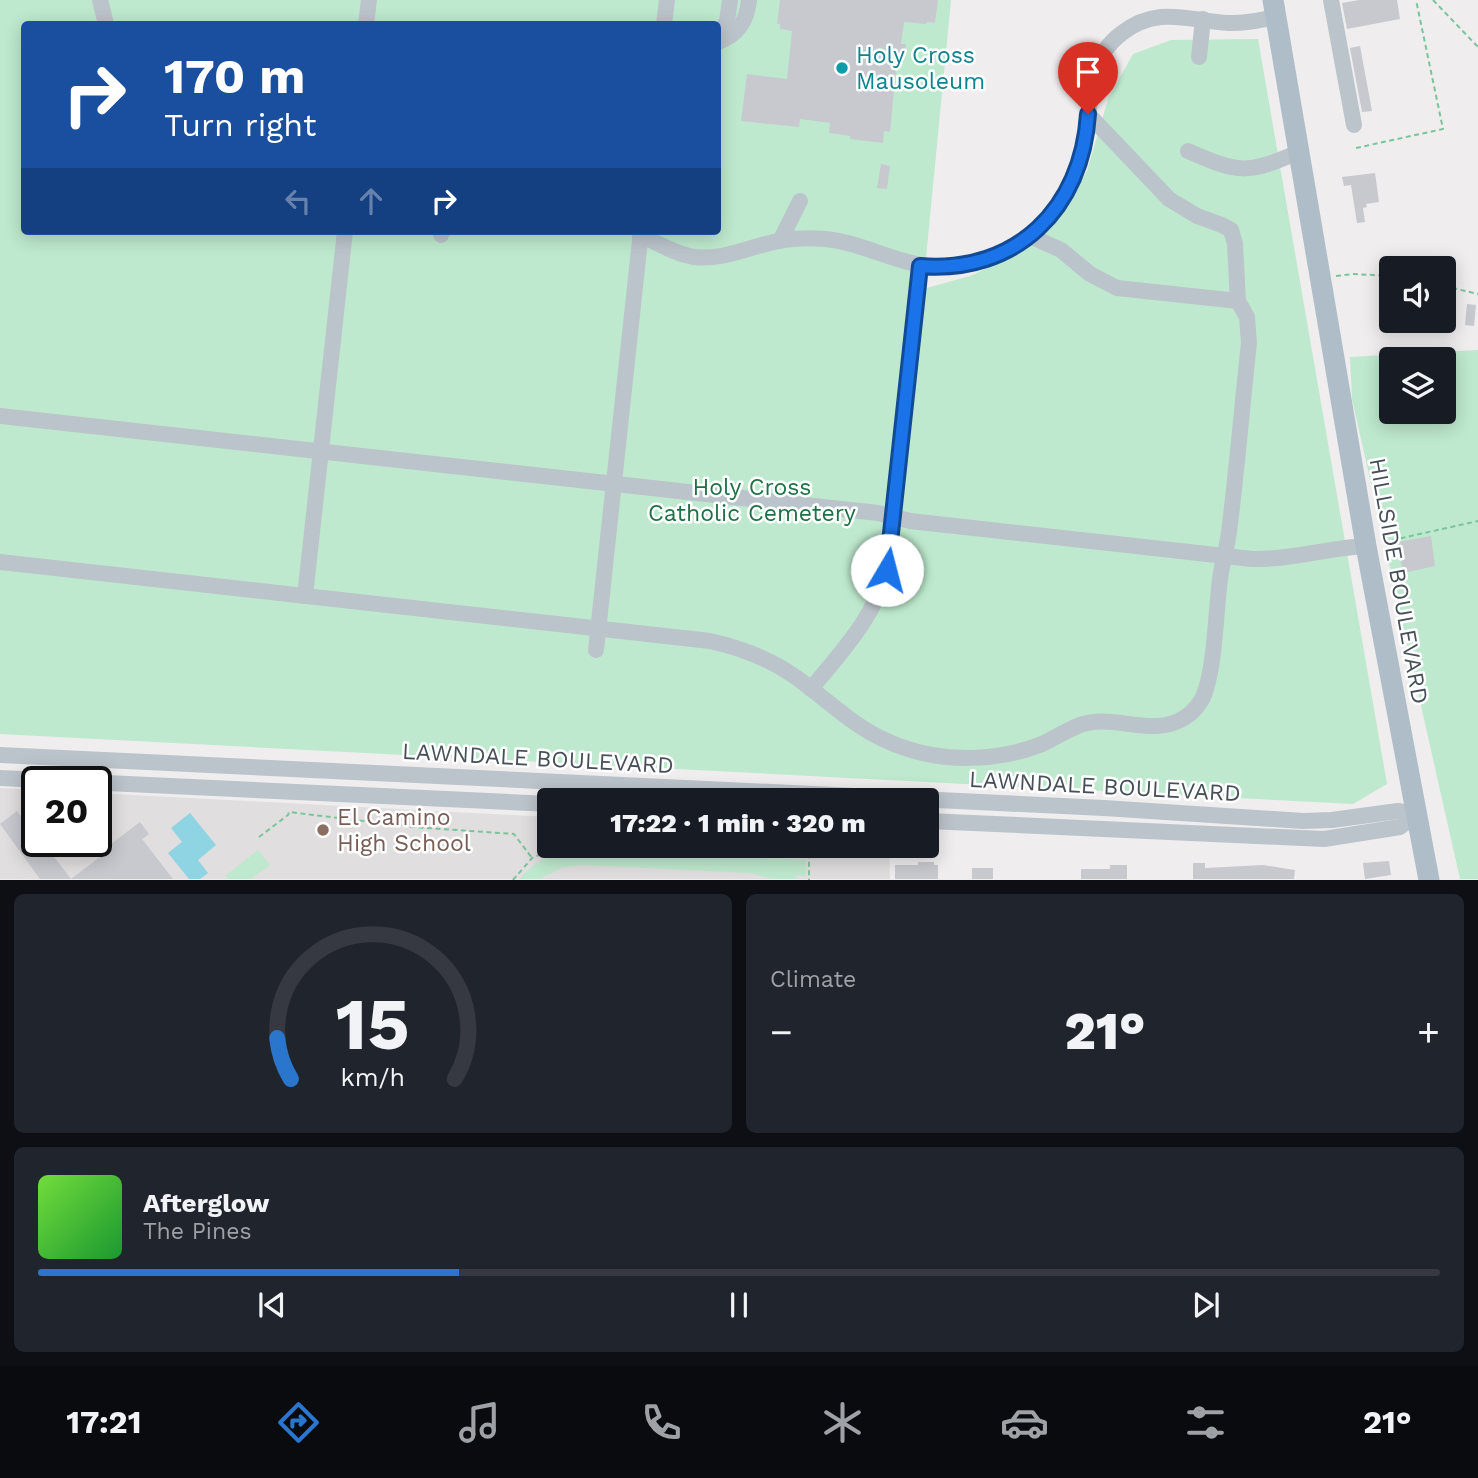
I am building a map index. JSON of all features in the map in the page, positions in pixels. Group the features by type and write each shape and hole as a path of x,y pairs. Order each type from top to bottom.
{"main road":[{"name":"HILLSIDE BOULEVARD","path":"1274,9 1366,546 1429,880"}],"street":[{"path":"100,0 105,21"},
{"path":"366,21 369,0"},
{"path":"664,21 667,0"},
{"path":"721,33 727,21 730,0"},
{"path":"721,38 740,29 749,0"},
{"path":"1331,0 1354,125"},
{"path":"644,235 677,252 707,257 728,255 780,241 811,238 843,242 920,266 975,263 1009,250 1030,236 1056,208 1074,178 1084,145 1089,90 1095,70 1117,37 1139,22 1158,16 1237,23 1274,9"},
{"path":"1199,57 1203,19"},
{"path":"0,562 694,638 727,645 780,666 854,724 888,742 924,753 958,758 992,757 1024,750 1093,722 1150,726 1174,723 1195,709 1206,690 1228,534 1250,333 1247,317 1238,301 1236,244 1231,230 1197,216 1169,199 1088,114"},
{"path":"1188,151 1220,165 1246,170 1264,167 1299,152"},
{"path":"780,241 800,201"},
{"path":"305,596 345,235"},
{"path":"596,650 640,235"},
{"path":"1030,236 1061,250 1090,274 1117,288 1238,301"},
{"path":"811,689 857,634 875,604 887,570 920,266"},
{"path":"0,416 877,513 910,521 1224,556 1273,558 1366,546"},
{"name":"LAWNDALE BOULEVARD","path":"0,755 1091,807 1303,821 1398,811 1417,814"},
{"name":"LAWNDALE BOULEVARD","path":"0,778 537,802"},
{"name":"LAWNDALE BOULEVARD","path":"939,822 1317,839 1389,830 1409,822 1417,814"}],"path":[{"path":"1356,148 1443,129 1416,0"},
{"path":"1433,0 1478,47"},
{"path":"1320,278 1354,274 1379,275"},
{"path":"1456,289 1478,294"},
{"path":"1366,546 1478,521"},
{"path":"259,837 289,812 413,827 514,834 532,858"},
{"path":"513,880 537,856"},
{"path":"809,858 809,880"}],"shaded area":[{"name":"El Camino High School","path":"0,788 21,789 21,857 112,857 112,794 537,816 537,858 889,858 890,879 0,879"}],"green space":[{"name":"Holy Cross Catholic Cemetery","path":"0,0 951,0 923,289 970,276 1014,256 1050,229 1087,171 1108,99 1133,54 1171,40 1258,39 1387,784 1353,804 0,734"},
{"path":"1478,350 1478,879 1460,879 1352,399 1350,357 1379,355 1379,424 1456,424 1456,351"},
{"path":"258,850 270,865 251,879 228,879 225,876"},
{"path":"545,858 806,860 805,876 794,875 798,879 772,879 749,873 581,865 561,868 540,879 520,879"}],"water":[{"path":"190,813 216,845 198,860 208,873 200,879 189,879 168,853 182,842 171,828"}],"building":[{"name":"Holy Cross Mausoleum","path":"780,0 938,0 935,23 904,22 901,44 906,44 904,62 897,61 890,132 884,131 883,143 829,133 830,123 800,119 799,127 741,121 747,74 787,79 792,31 780,29 780,24 777,24"},
{"path":"1397,0 1400,19 1347,29 1342,3"},
{"path":"1360,46 1372,111 1362,112 1350,48"},
{"path":"881,164 890,166 887,189 877,188"},
{"path":"1375,173 1379,202 1366,204 1367,207 1363,208 1365,222 1357,223 1351,185 1344,186 1342,177"},
{"path":"1467,304 1476,305 1474,326 1465,325"},
{"path":"1431,536 1435,566 1403,573 1398,542"},
{"path":"17,811 21,816 21,853 0,824"},
{"path":"140,822 149,834 142,839 173,879 71,879 100,857 112,857 112,843"},
{"path":"24,857 54,857 71,879 40,879"},
{"path":"1389,861 1391,875 1365,879 1363,863"},
{"path":"918,862 934,862 934,865 938,865 938,879 895,879 895,865 918,865"},
{"path":"1193,863 1205,863 1205,868 1263,865 1295,870 1294,879 1193,879"},
{"path":"1110,865 1127,865 1127,879 1081,879 1081,869 1110,869"},
{"path":"972,868 993,868 993,879 972,879"}],"place":[{"name":"Holy Cross Mausoleum","path":"842,68"},
{"name":"El Camino High School","path":"323,830"}],"route":[{"path":"887,570 920,266 975,263 1009,250 1030,236 1048,219 1074,178 1084,145 1088,114"}]}
